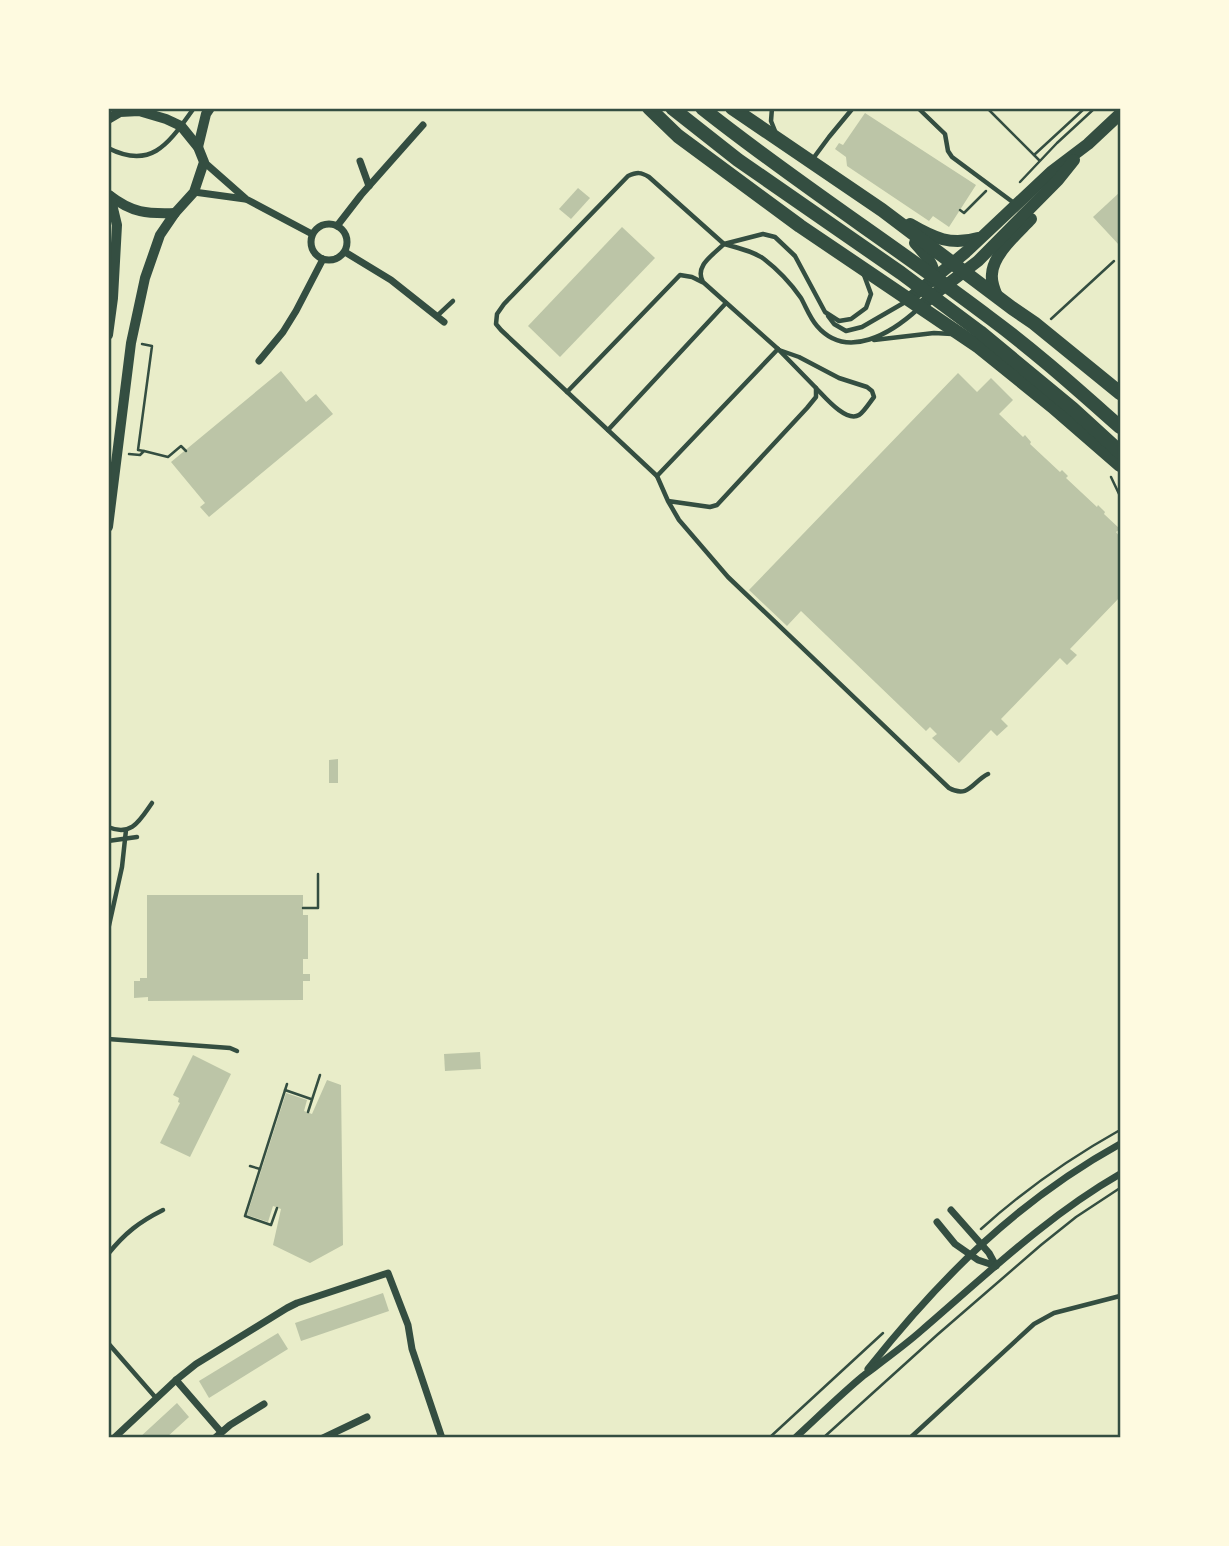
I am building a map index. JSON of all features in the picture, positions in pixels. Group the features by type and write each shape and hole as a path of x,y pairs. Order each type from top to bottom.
{"main road":[{"path":"649,108 678,135 800,226 963,336 980,340"},
{"path":"672,108 738,160 901,273 1121,465"},
{"path":"702,108 749,145 991,318 1121,427"},
{"path":"732,108 882,210 1034,323 1121,393"},
{"path":"915,303 934,294 1010,201 1088,144 1121,114"},
{"path":"915,303 936,276 978,261 1058,180 1088,144"},
{"path":"997,296 992,283 992,270 1003,249 1063,185 1088,144"},
{"path":"882,210 931,237 954,242 981,237"},
{"path":"892,288 911,288 926,271 922,256 904,227"},
{"path":"915,243 927,256 934,270 934,294 939,308 963,336"},
{"path":"1012,308 990,305 984,307 975,314 969,328 980,340 1073,409 1121,452"}],"street":[{"path":"198,147 206,114 211,108"},
{"path":"108,120 121,110 139,111 181,126 198,147 204,162 246,199 313,234"},
{"path":"337,226 423,125"},
{"path":"360,161 369,186"},
{"path":"108,527 131,343 145,278 160,235 175,212 194,192 204,162"},
{"path":"194,192 246,199"},
{"path":"109,195 126,207 143,213 175,212"},
{"path":"108,335 117,225 109,195"},
{"path":"323,225 337,226 347,240 345,252 339,258 331,260 317,257 311,246 313,234 323,225"},
{"path":"345,252 391,280 444,322"},
{"path":"259,362 283,332 323,259"},
{"path":"861,1378 902,1326 981,1244 1044,1193 1121,1144"},
{"path":"795,1437 861,1378 1055,1217 1121,1174"},
{"path":"951,1210 996,1266"},
{"path":"937,1222 955,1244 969,1255 996,1266"},
{"path":"114,1437 196,1364 297,1303 388,1273 408,1325 412,1349 442,1437"},
{"path":"176,1380 218,1435 264,1404"},
{"path":"323,1437 367,1417"},
{"path":"341,1428 345,1437"}],"lane":[{"path":"108,148 135,157 152,153 169,142 194,108"},
{"path":"772,108 771,121 778,141"},
{"path":"810,162 853,108"},
{"path":"918,108 945,134 952,157 1010,201"},
{"path":"963,336 934,333 846,344 830,339 815,325 800,296 766,261 755,254 724,244 643,173 628,176 504,304 497,314 496,324 657,476 679,520 728,577 949,788 964,792 988,774"},
{"path":"703,282 699,275 700,268 724,244 763,234 775,237 795,256 813,287 819,304 834,324 846,331 862,327 915,303"},
{"path":"825,312 839,321 851,319 866,308 871,295 859,264"},
{"path":"567,391 680,275 692,276 703,282 778,349 843,414 852,417 859,415 874,397 867,387 839,379 778,349"},
{"path":"437,316 453,301"},
{"path":"608,430 726,303"},
{"path":"869,340 906,320 915,303"},
{"path":"657,476 778,349"},
{"path":"668,501 710,507 717,505 807,408 816,397 816,388"},
{"path":"108,827 118,831 126,830 141,819 152,803"},
{"path":"108,930 118,890 126,830"},
{"path":"108,841 137,837"},
{"path":"108,1039 237,1051"},
{"path":"108,1254 131,1229 163,1210"},
{"path":"911,1437 1034,1324 1054,1312 1121,1296"},
{"path":"108,1343 156,1398"}],"path":[{"path":"987,108 1039,161"},
{"path":"1034,155 1085,108"},
{"path":"1010,201 1039,161 1095,108"},
{"path":"960,210 964,213 991,187"},
{"path":"1048,321 1114,261"},
{"path":"142,344 152,346 138,450 168,457 181,446 186,451"},
{"path":"129,454 140,455 145,451"},
{"path":"303,908 318,908 318,874"},
{"path":"314,908 314,915"},
{"path":"308,1112 320,1075"},
{"path":"277,1208 271,1227 244,1216 287,1084"},
{"path":"285,1090 312,1099"},
{"path":"250,1166 260,1169"},
{"path":"823,1437 1041,1245 1076,1217 1121,1188"}],"building":[{"path":"865,113 976,185 949,227 933,216 929,221 847,166 846,157 835,149 839,143 843,145"},
{"path":"578,188 590,198 571,219 559,209"},
{"path":"1120,192 1120,246 1093,217"},
{"path":"622,227 655,258 560,357 528,326"},
{"path":"281,371 306,402 316,394 333,414 209,517 200,507 205,503 171,462"},
{"path":"958,373 977,392 991,378 1013,400 999,414 1023,437 1025,435 1030,444 1060,472 1062,470 1068,476 1066,478 1097,507 1098,505 1120,529 1116,532 1120,537 1120,597 1070,649 1077,655 1067,665 1060,658 1001,719 1008,726 997,736 991,730 959,763 932,738 937,734 930,727 926,731 801,611 787,626 749,590"},
{"path":"338,759 338,783 329,783 329,760"},
{"path":"147,895 303,895 303,915 308,915 308,959 303,959 303,974 310,974 310,981 303,981 303,1000 148,1001 148,997 134,998 134,981 147,978"},
{"path":"480,1052 481,1069 445,1071 444,1054"},
{"path":"193,1055 231,1074 190,1157 160,1143 180,1103 179,1098 173,1095"},
{"path":"327,1080 341,1085 343,1245 310,1263 273,1245 281,1209 273,1206 268,1222 247,1215 286,1093 307,1100 304,1111 312,1114"},
{"path":"383,1293 389,1311 301,1341 295,1323"},
{"path":"278,1333 288,1349 209,1398 199,1381"},
{"path":"177,1403 189,1417 166,1438 139,1438"}]}
